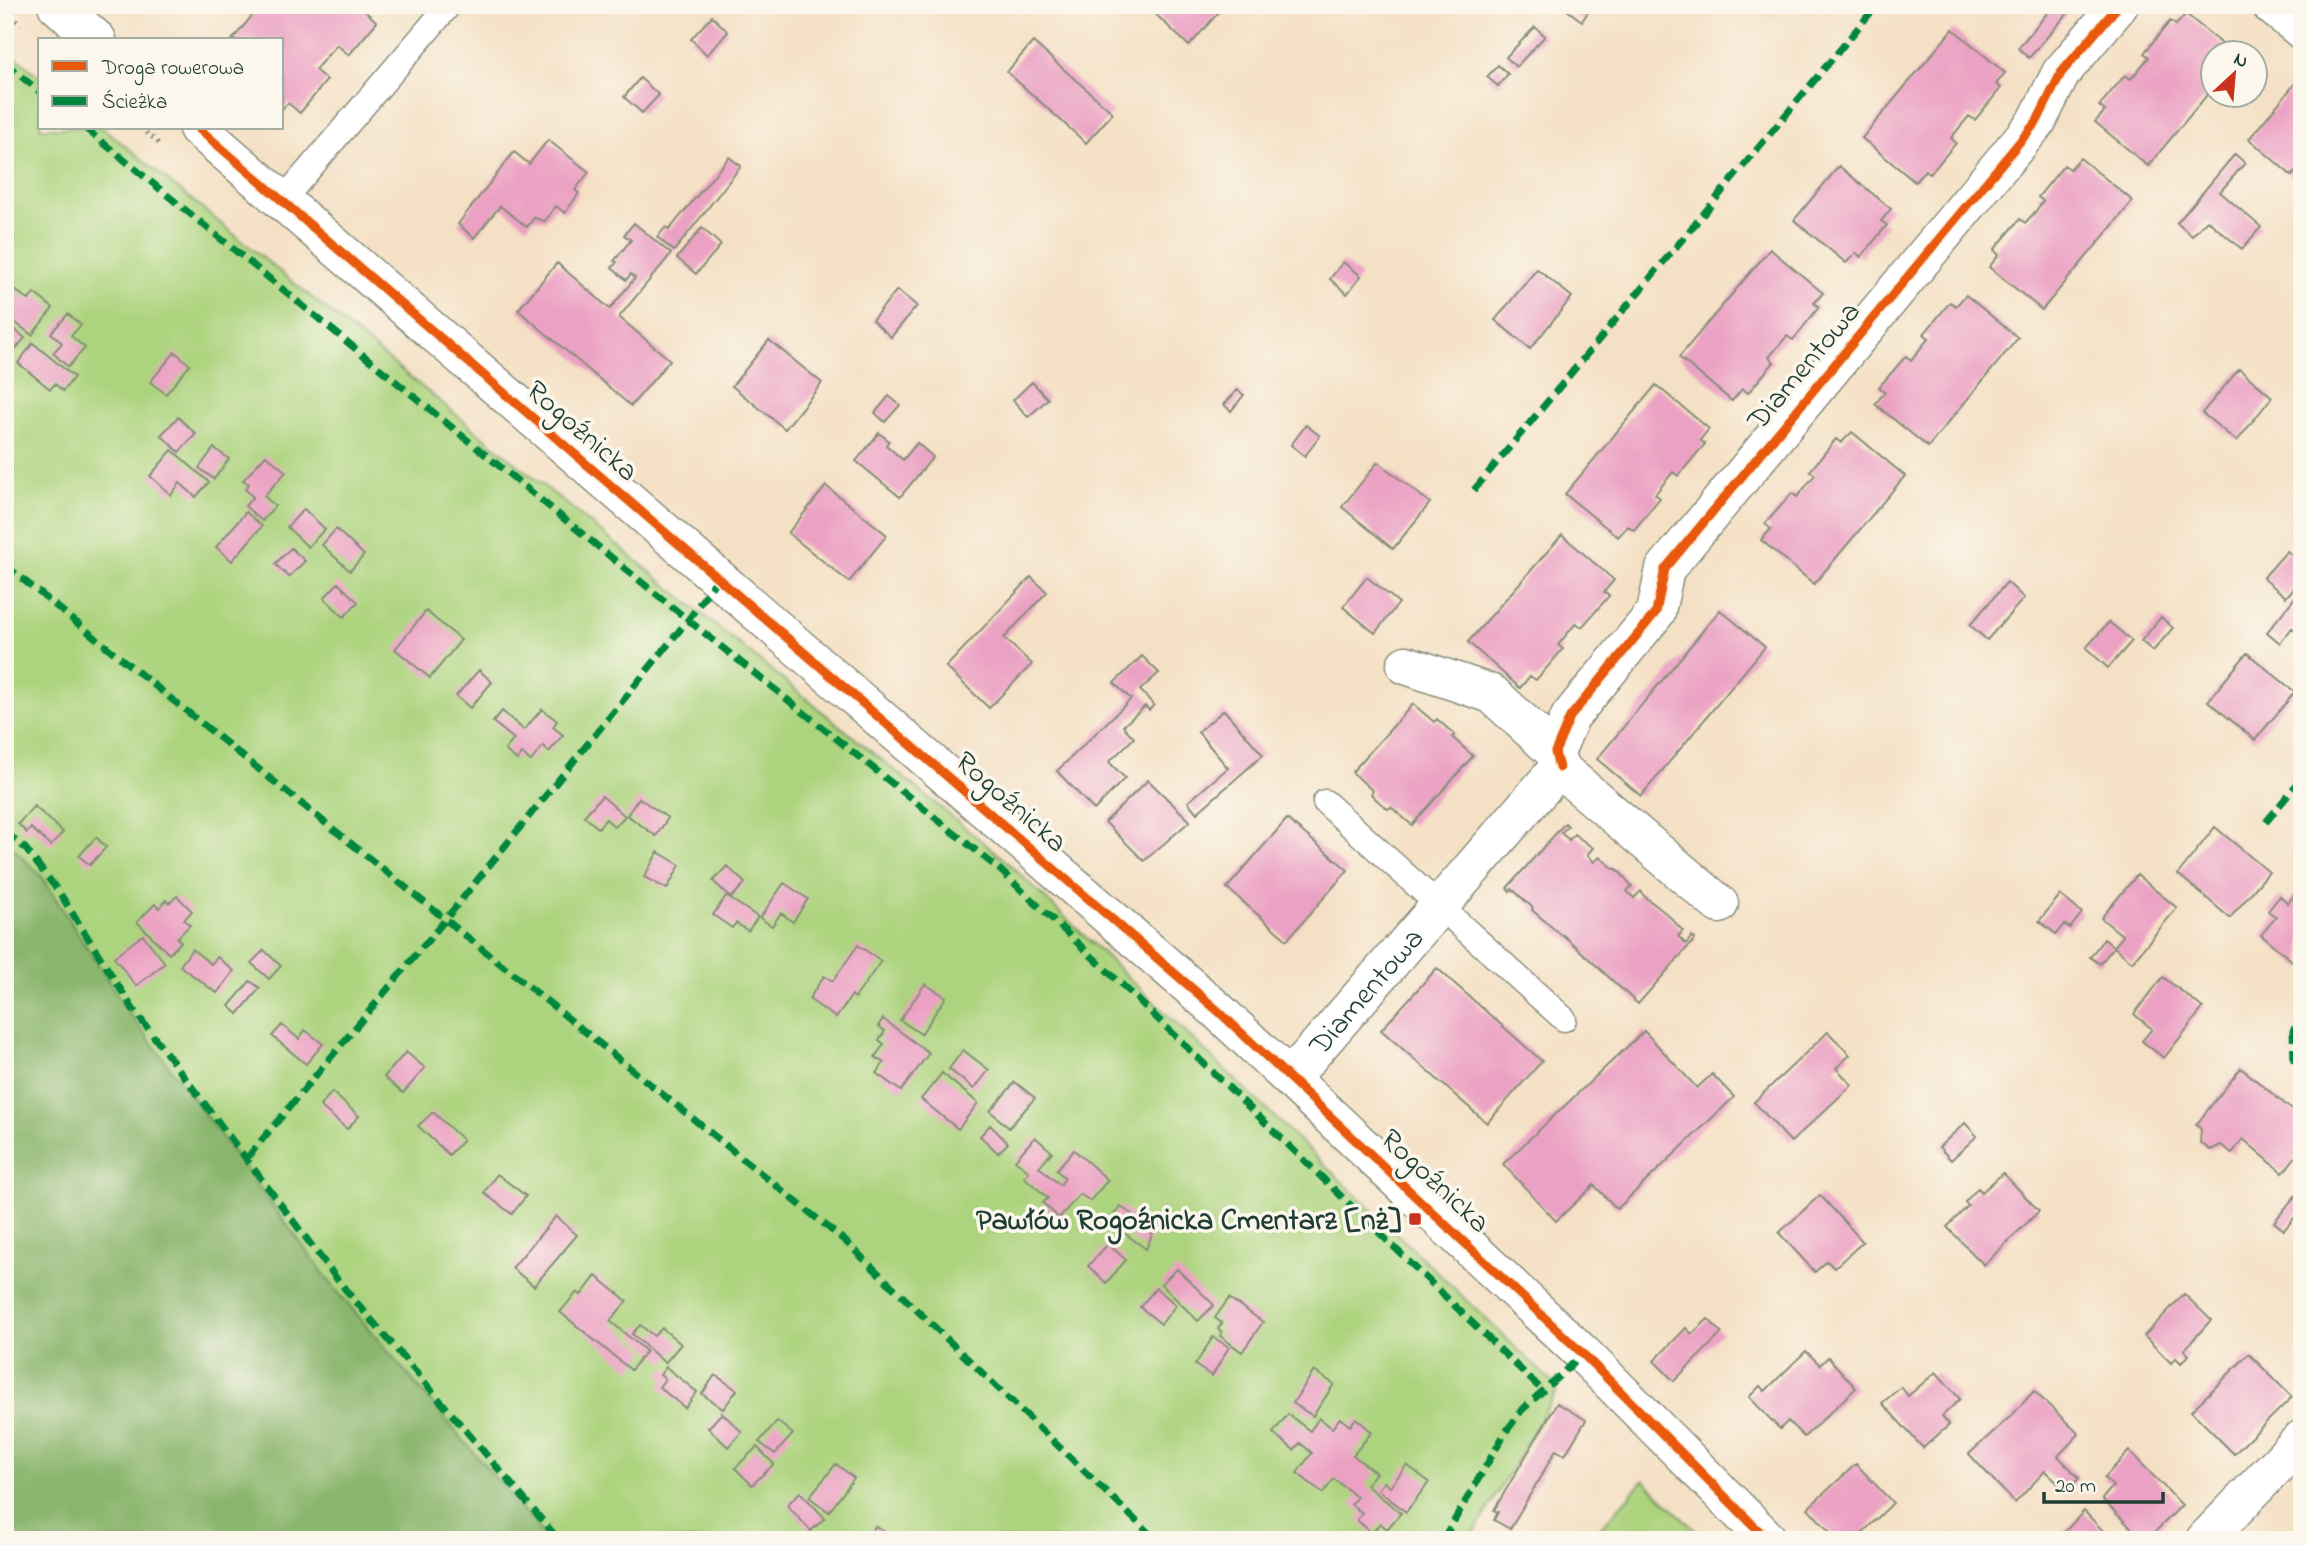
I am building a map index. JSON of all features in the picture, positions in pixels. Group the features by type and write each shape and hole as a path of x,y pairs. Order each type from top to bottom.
{"street":[{"path":"57,5 95,38"},
{"name":"Diamentowa","path":"1290,1077 1440,906 1557,760 1570,717 1656,612 1665,569 2037,121 2061,73 2119,5"},
{"path":"2272,5 2302,30"},
{"name":"Rogoźnicka","path":"200,130 1217,1010 1583,1353 1768,1540"},
{"path":"1406,665 1492,694 1557,760 1719,904"},
{"path":"2225,1533 2302,1439"}],"lane":[{"path":"282,201 449,5"},
{"name":"Diamentowa","path":"1325,802 1564,1020"}],"green space":[{"path":"5,49 38,75 38,130 105,130 1005,860 1552,1382 1557,1391 1470,1540 548,1540 335,1289 129,1013 41,876 5,840"},
{"path":"5,840 41,876 129,1013 335,1289 548,1540 5,1540"},
{"path":"1644,1480 1705,1540 1589,1540"}],"building":[{"path":"261,5 370,5 365,11 377,22 349,55 337,45 315,70 327,80 300,113 288,103 284,107 284,38 234,38"},
{"path":"1146,5 1225,5 1189,46"},
{"path":"1585,5 1590,9 1582,21 1563,7"},
{"path":"2054,5 2075,5 2029,58 2018,48"},
{"path":"2186,14 2215,38 2198,38 2198,106 2148,166 2095,122 2105,111 2099,106 2125,75 2131,79 2149,57 2144,53 2170,21 2176,25"},
{"path":"712,16 728,32 707,55 691,39"},
{"path":"1535,27 1545,36 1516,67 1506,57"},
{"path":"1953,29 2005,73 1996,84 2001,88 1975,120 1969,116 1951,138 1956,143 1930,174 1925,170 1915,182 1862,138"},
{"path":"1033,42 1113,113 1086,143 1007,72"},
{"path":"1498,65 1508,74 1498,86 1487,77"},
{"path":"2302,75 2302,165 2292,176 2249,139"},
{"path":"640,78 659,95 642,113 624,97"},
{"path":"548,140 589,172 575,190 579,193 565,213 556,206 545,221 534,218 527,227 500,206 474,238 458,224 514,152 529,164"},
{"path":"2235,154 2245,163 2220,192 2261,227 2242,249 2207,220 2192,236 2177,223"},
{"path":"729,157 741,166 674,251 657,237 666,227 669,230"},
{"path":"2080,158 2133,201 2042,310 1989,267 1999,255 1994,250 2020,219 2025,223 2035,212 2043,201 2038,197 2064,165 2070,169"},
{"path":"1839,166 1891,209 1881,221 1887,225 1861,257 1856,253 1846,263 1794,220"},
{"path":"634,223 671,254 619,317 670,360 631,406 518,310 557,263 610,309 635,278 631,274 626,280 612,268 617,262 614,261 631,240 624,235"},
{"path":"702,228 721,245 696,274 677,258"},
{"path":"1770,249 1823,293 1814,303 1819,307 1793,340 1787,336 1769,357 1774,362 1748,393 1742,389 1732,401 1679,357"},
{"path":"1343,262 1361,276 1347,294 1330,279"},
{"path":"1537,269 1572,297 1530,349 1495,320"},
{"path":"12,288 29,300 34,293 53,308 32,335 5,315 5,298"},
{"path":"897,290 917,306 891,337 872,320"},
{"path":"1966,295 2018,338 1928,447 1875,404 1885,392 1879,387 1906,356 1911,360 1929,338 1924,334 1950,302 1956,306"},
{"path":"68,314 81,325 71,336 85,348 68,367 53,353 62,343 51,333"},
{"path":"5,322 25,338 9,357 5,353"},
{"path":"769,340 822,383 785,429 732,386"},
{"path":"33,343 74,377 63,391 55,384 50,389 18,363"},
{"path":"175,352 190,365 166,394 150,382"},
{"path":"2239,369 2272,397 2237,441 2202,413"},
{"path":"1032,382 1048,399 1028,417 1013,400"},
{"path":"1656,385 1709,429 1700,440 1705,444 1678,476 1673,472 1655,494 1660,498 1634,530 1628,526 1618,537 1565,494"},
{"path":"1237,390 1244,395 1231,411 1224,405"},
{"path":"889,396 900,405 885,422 875,413"},
{"path":"178,417 196,434 179,452 161,435"},
{"path":"1306,425 1320,436 1305,456 1291,445"},
{"path":"1852,432 1905,476 1814,584 1761,540 1771,529 1765,524 1792,493 1797,497 1815,475 1810,471 1836,439 1841,443"},
{"path":"879,433 889,441 886,445 903,460 917,443 933,457 900,497 856,461"},
{"path":"214,448 229,459 214,479 199,468"},
{"path":"172,450 209,482 196,497 180,483 171,495 150,476"},
{"path":"266,455 286,472 264,496 275,506 262,521 245,506 253,497 245,489 249,484 243,480"},
{"path":"1378,462 1430,503 1393,549 1342,507"},
{"path":"826,486 887,535 849,582 788,533"},
{"path":"304,509 325,529 308,547 287,527"},
{"path":"246,512 262,526 232,561 216,547"},
{"path":"336,529 364,555 350,571 322,545"},
{"path":"1562,535 1614,580 1604,592 1609,596 1582,627 1576,623 1558,645 1563,649 1550,664 1536,680 1530,676 1520,688 1468,642"},
{"path":"291,548 305,561 289,577 275,564"},
{"path":"2287,551 2302,564 2302,579 2286,597 2263,578"},
{"path":"1031,577 1047,592 1004,638 1032,664 989,708 946,667"},
{"path":"1367,577 1399,603 1375,633 1343,607"},
{"path":"2007,582 2024,598 1987,640 1970,625"},
{"path":"338,583 358,602 344,617 324,598"},
{"path":"2297,595 2302,599 2302,636 2292,628 2280,643 2267,632"},
{"path":"1720,610 1765,647 1641,796 1597,759"},
{"path":"426,611 461,640 430,678 395,649"},
{"path":"2161,617 2173,628 2153,651 2141,641"},
{"path":"2109,622 2132,641 2108,668 2086,648"},
{"path":"2247,653 2295,692 2255,740 2208,701"},
{"path":"1142,656 1159,673 1140,690 1154,705 1149,710 1145,706 1123,726 1134,738 1109,762 1125,778 1094,810 1057,771 1131,699 1114,683"},
{"path":"479,670 492,682 470,708 456,696"},
{"path":"1413,704 1434,722 1437,719 1473,756 1412,825 1391,807 1388,809 1379,802 1371,794 1373,791 1352,772"},
{"path":"542,709 557,721 553,727 563,735 549,752 543,746 531,761 522,754 517,760 505,750 514,739 493,722 502,711 524,730"},
{"path":"1224,710 1263,755 1197,813 1188,802 1228,768 1198,732"},
{"path":"1148,780 1190,821 1144,861 1105,822"},
{"path":"602,796 625,816 615,827 606,819 598,828 584,816"},
{"path":"639,798 668,818 656,836 627,815"},
{"path":"34,806 63,832 51,846 31,828 27,833 18,824"},
{"path":"1287,819 1348,870 1287,940 1227,888"},
{"path":"1565,823 1568,826 1561,833 1569,840 1574,834 1593,848 1587,855 1594,862 1600,857 1617,869 1632,886 1627,891 1634,898 1641,891 1668,915 1683,931 1678,936 1686,944 1692,936 1695,939 1638,1004 1512,889 1510,891 1507,888"},
{"path":"2215,827 2269,872 2230,918 2178,874"},
{"path":"96,837 106,847 90,865 79,856"},
{"path":"658,852 680,865 667,889 644,877"},
{"path":"727,866 745,883 731,898 713,881"},
{"path":"2137,875 2177,908 2132,962 2114,947 2123,936 2101,918"},
{"path":"784,883 808,899 793,922 781,913 772,926 760,918"},
{"path":"2296,893 2302,898 2302,969 2261,935 2276,917 2268,911 2280,896 2288,903"},
{"path":"2060,895 2082,913 2070,928 2064,924 2056,934 2039,921"},
{"path":"177,896 192,911 184,920 190,925 177,938 181,942 169,954 137,922 155,904 159,908 166,900 169,903"},
{"path":"726,896 758,917 748,931 736,923 732,928 713,915"},
{"path":"143,935 165,963 136,986 114,957"},
{"path":"2104,939 2114,947 2100,964 2090,957"},
{"path":"858,945 881,961 855,998 852,995 836,1018 809,999 824,976 833,981"},
{"path":"192,949 211,964 217,957 234,971 217,993 180,966"},
{"path":"264,950 281,966 269,979 251,963"},
{"path":"1437,968 1542,1061 1487,1123 1381,1030"},
{"path":"2163,977 2203,1008 2164,1058 2142,1041 2152,1029 2134,1014"},
{"path":"250,981 260,988 238,1014 229,1006"},
{"path":"925,984 946,997 921,1034 900,1020"},
{"path":"883,1019 929,1053 901,1091 876,1073 884,1063 875,1057 884,1044 879,1040 885,1031 878,1026"},
{"path":"282,1025 299,1039 305,1030 323,1044 306,1064 272,1036"},
{"path":"1644,1031 1697,1088 1712,1074 1734,1097 1617,1209 1594,1185 1556,1221 1503,1164"},
{"path":"1828,1032 1850,1055 1836,1068 1852,1085 1791,1142 1754,1102"},
{"path":"963,1050 989,1070 974,1089 949,1069"},
{"path":"406,1052 425,1068 403,1093 384,1077"},
{"path":"2241,1068 2302,1118 2302,1159 2297,1155 2283,1173 2243,1139 2232,1153 2221,1145 2210,1150 2200,1142 2201,1129 2196,1125"},
{"path":"942,1073 978,1103 958,1129 921,1099"},
{"path":"1015,1082 1035,1098 1009,1128 990,1111"},
{"path":"332,1092 359,1116 347,1129 320,1106"},
{"path":"433,1112 463,1140 449,1155 418,1126"},
{"path":"1965,1123 1977,1136 1951,1160 1939,1147"},
{"path":"990,1125 1008,1143 998,1153 980,1136"},
{"path":"1035,1137 1052,1152 1039,1167 1060,1185 1065,1178 1056,1170 1074,1150 1108,1180 1090,1201 1080,1194 1059,1218 1043,1203 1048,1198 1024,1177 1029,1172 1015,1160"},
{"path":"2003,1173 2039,1211 1984,1265 1947,1227 1968,1206 1965,1202 1978,1188 1982,1192"},
{"path":"497,1174 526,1196 512,1214 484,1193"},
{"path":"1820,1195 1863,1242 1834,1268 1827,1261 1815,1272 1779,1233"},
{"path":"2295,1196 2302,1201 2302,1209 2284,1230 2274,1222"},
{"path":"1120,1206 1154,1230 1146,1249 1109,1222"},
{"path":"556,1216 577,1235 534,1286 512,1268"},
{"path":"1108,1244 1126,1260 1106,1283 1088,1266"},
{"path":"1177,1269 1214,1305 1198,1321 1161,1284"},
{"path":"596,1276 627,1301 610,1321 646,1351 631,1370 560,1312 577,1292 581,1295"},
{"path":"1156,1288 1176,1305 1161,1324 1140,1307"},
{"path":"2184,1294 2211,1320 2184,1350 2189,1355 2181,1363 2176,1358 2171,1363 2144,1336"},
{"path":"1229,1298 1263,1322 1242,1352 1220,1336 1222,1332 1218,1329 1222,1323 1215,1318"},
{"path":"1708,1319 1722,1333 1674,1381 1654,1361 1686,1328 1692,1334"},
{"path":"640,1325 654,1336 662,1328 681,1344 665,1363 632,1334"},
{"path":"1213,1337 1229,1347 1212,1376 1195,1365"},
{"path":"1806,1351 1820,1365 1828,1357 1856,1388 1804,1437 1788,1421 1780,1429 1749,1397 1760,1386 1765,1391"},
{"path":"2249,1354 2292,1397 2234,1454 2191,1411"},
{"path":"666,1367 697,1392 685,1408 659,1387 665,1379 660,1375"},
{"path":"1314,1371 1334,1384 1313,1416 1293,1403"},
{"path":"1936,1372 1960,1399 1942,1416 1949,1425 1923,1448 1882,1403 1901,1387 1908,1396"},
{"path":"715,1375 737,1390 723,1409 702,1394"},
{"path":"2034,1391 2079,1434 2058,1456 2079,1478 2067,1492 2045,1471 2015,1503 1969,1454"},
{"path":"1557,1403 1586,1420 1565,1455 1556,1450 1510,1529 1494,1520 1498,1512 1494,1510"},
{"path":"722,1413 742,1432 728,1447 708,1428"},
{"path":"1288,1414 1310,1431 1319,1418 1332,1428 1340,1418 1350,1426 1356,1418 1372,1432 1353,1455 1376,1473 1366,1485 1401,1513 1387,1529 1380,1523 1372,1533 1357,1520 1362,1513 1351,1504 1357,1497 1334,1479 1323,1493 1297,1473 1312,1453 1300,1443 1294,1450 1273,1433"},
{"path":"777,1421 793,1434 775,1454 759,1442"},
{"path":"757,1447 774,1464 752,1485 735,1468"},
{"path":"2129,1451 2182,1505 2147,1540 2143,1540 2102,1499 2113,1486 2104,1478"},
{"path":"836,1464 854,1478 829,1512 809,1497"},
{"path":"1856,1464 1893,1503 1855,1540 1837,1540 1808,1508"},
{"path":"1407,1465 1429,1482 1406,1512 1378,1490 1384,1482 1390,1487"},
{"path":"800,1492 825,1518 811,1531 787,1505"},
{"path":"2084,1511 2112,1540 2057,1540"},
{"path":"875,1526 894,1537 892,1540 867,1540"}],"marked path":[{"path":"1474,490 1877,5"},
{"path":"5,63 38,90"},
{"path":"87,130 688,620 999,869 1543,1391"},
{"path":"5,565 845,1241 1156,1540"},
{"path":"247,1158 445,920 688,620 717,579"},
{"path":"2266,822 2302,778"},
{"path":"5,832 25,848 59,892 133,1009 340,1283 559,1540"},
{"path":"2294,1062 2293,1031 2302,1010"},
{"path":"1443,1540 1505,1433 1522,1410 1583,1354"}],"cycle path":[{"path":"1559,768 1555,752 1570,717 1656,612 1665,569 2037,121 2061,73 2119,5"},
{"path":"200,130 1217,1010 1583,1354 1768,1540"}],"place":[{"name":"Pawłów Rogoźnicka Cmentarz [nż]","path":"1415,1219"}]}
